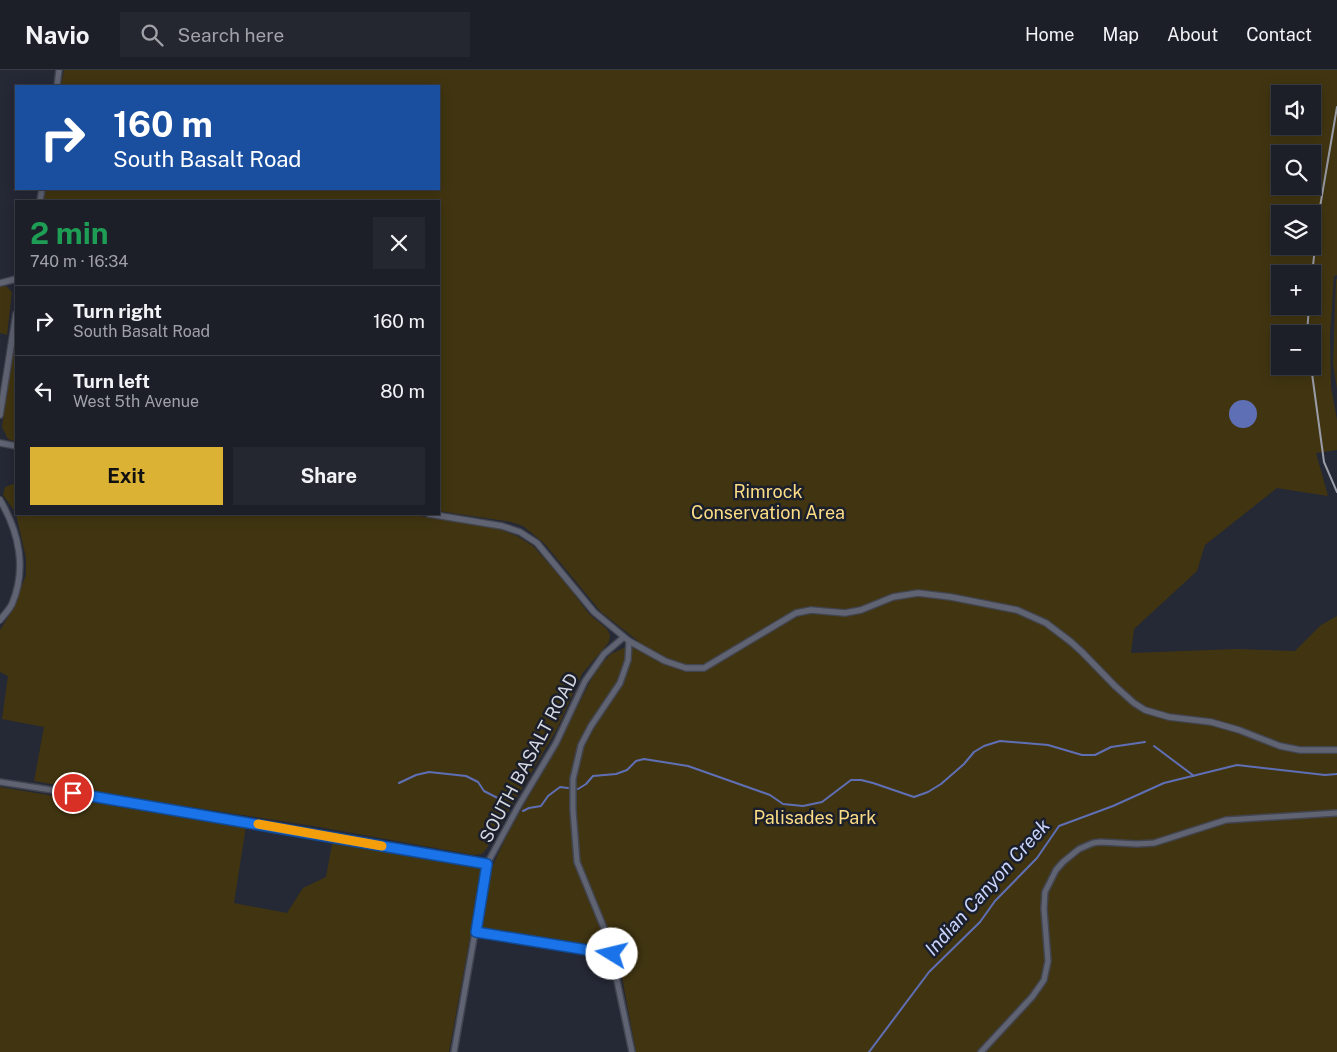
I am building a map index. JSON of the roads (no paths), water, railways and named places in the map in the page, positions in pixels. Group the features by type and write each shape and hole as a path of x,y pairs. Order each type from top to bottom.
{"street":[{"path":"57,85 59,70"},
{"path":"0,283 15,279"},
{"path":"0,414 15,320"},
{"path":"0,443 15,446"},
{"path":"0,500 8,514 16,536 20,558 19,581 11,606 0,620"},
{"path":"435,515 502,526 520,532 537,543 594,612 626,639 665,661 686,668 704,668 796,613 811,610 845,613 861,610 893,597 918,593 951,597 1017,610 1046,623 1082,652 1134,703 1152,713 1169,718 1211,722 1239,730 1280,746 1300,750 1337,750"},
{"path":"626,639 628,660 620,683 581,744 573,779 574,842 577,862 608,938 632,1052"},
{"name":"SOUTH BASALT ROAD","path":"454,1052 487,864 556,743 585,681 604,654 626,639"},
{"path":"0,782 110,799 487,864"},
{"path":"981,1052 1032,996 1044,980 1048,961 1044,910 1045,892 1056,870 1079,849 1100,842 1154,843 1226,820 1337,813"},
{"path":"476,932 612,954"}],"water":[{"path":"1243,400 1253,404 1257,414 1253,424 1243,428 1233,424 1229,414 1233,404"}],"waterway":[{"path":"578,789 593,776 616,774 627,770 636,761 644,759 688,766 770,795 783,804 803,806 822,802 851,780 873,783 914,797 928,792 941,784 964,764 974,752 984,746 1000,741 1048,745 1082,755 1095,755 1111,747 1145,742"},
{"path":"1154,746 1194,776"},
{"name":"Indian Canyon Creek","path":"869,1052 929,972 980,922 995,901 1037,858 1059,826 1113,806 1164,783 1237,765 1325,775 1337,774"},
{"path":"399,783 416,775 429,772 466,776 478,782 484,791 511,805"},
{"path":"523,811 541,806 548,796 560,787 568,788"}],"railway":[{"path":"1313,265 1319,213 1337,107"},
{"path":"1308,315 1308,325"},
{"path":"1312,375 1324,462 1337,492"}],"park label":[{"name":"Rimrock Conservation Area","path":"768,502"},
{"name":"Palisades Park","path":"815,818"}]}
